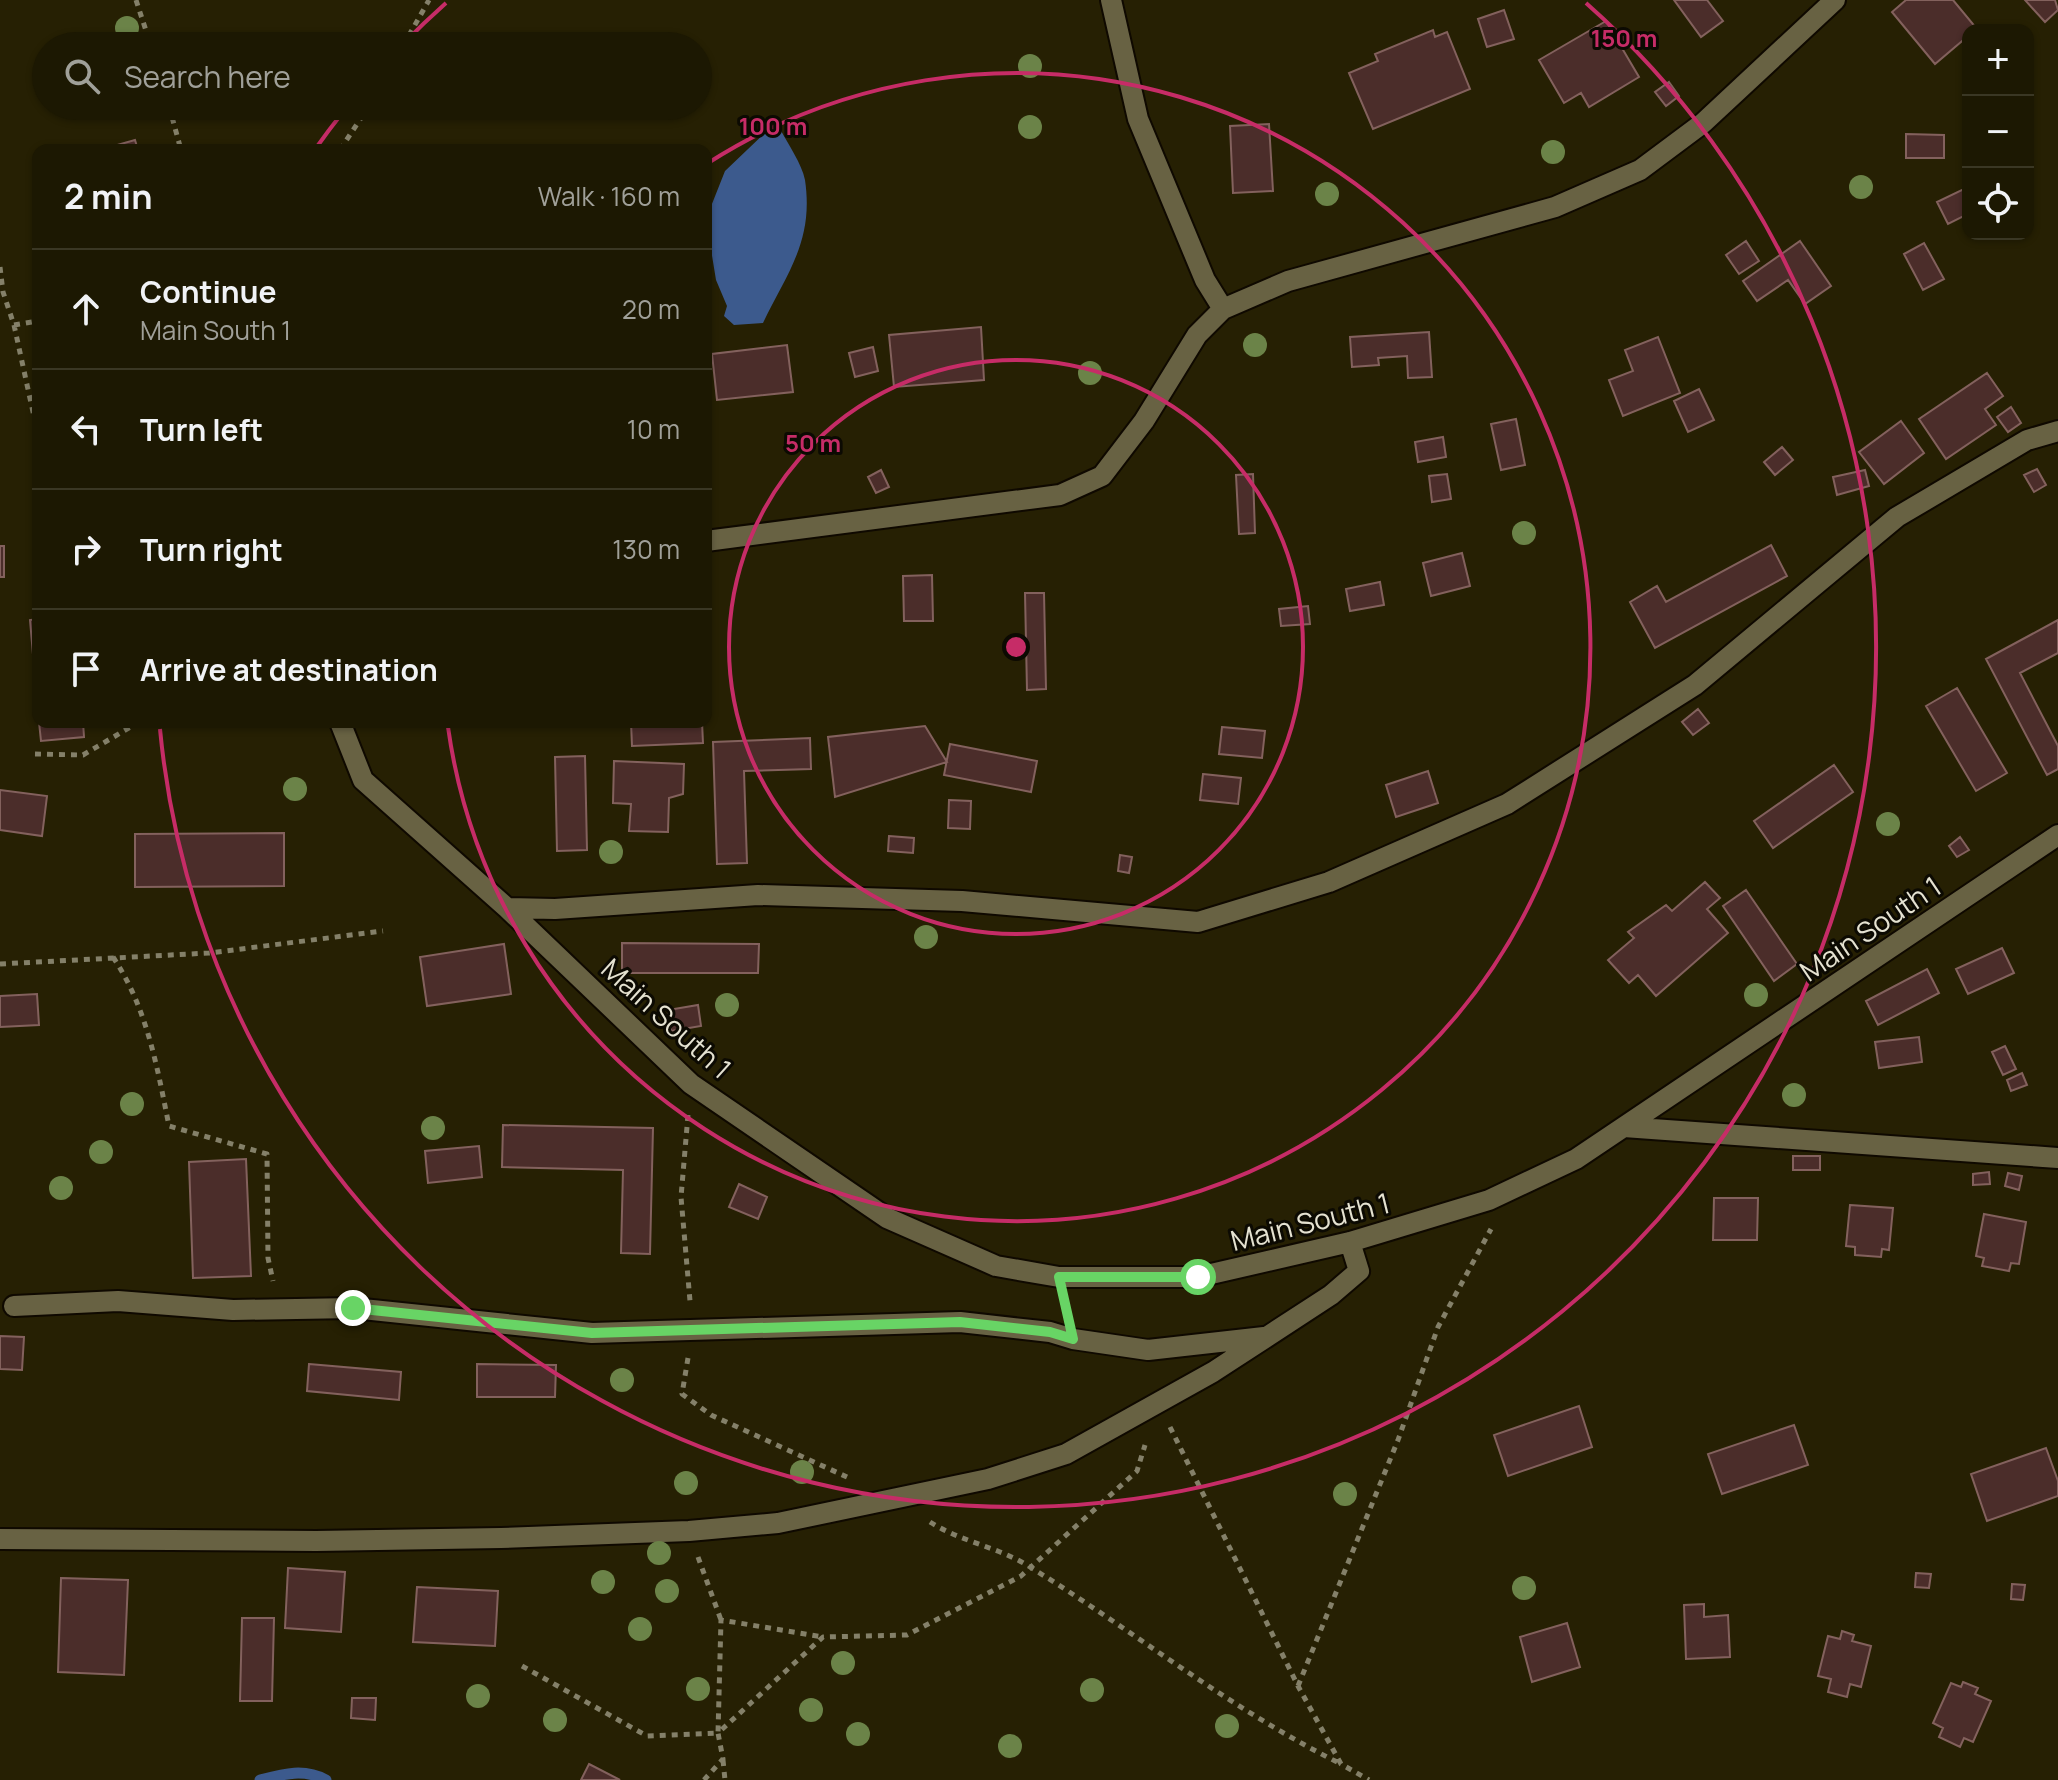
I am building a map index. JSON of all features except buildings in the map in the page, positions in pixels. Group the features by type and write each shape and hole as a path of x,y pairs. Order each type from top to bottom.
{"street":[{"path":"1111,0 1138,119 1205,280 1223,309"},
{"path":"712,540 1060,495 1102,476 1144,421 1197,335 1223,309 1288,281 1555,207 1640,170 1703,123 1835,0"},
{"path":"507,908 555,909 758,895 962,901 1198,922 1314,887 1507,804 1695,685 1897,517 2027,440 2058,431"},
{"name":"Main South 1","path":"342,728 363,780 507,908 691,1084 887,1218 996,1266 1059,1277 1198,1277 1350,1242 1489,1200 1576,1159 2058,835"},
{"path":"1624,1127 2058,1158"},
{"path":"0,1539 316,1541 689,1531 778,1523 988,1479 1066,1454 1268,1337 1331,1295 1359,1271 1350,1242"},
{"path":"14,1306 118,1301 233,1310 353,1308 592,1333 960,1322 1050,1332 1073,1339 1148,1350 1268,1337"}],"path":[{"path":"136,0 146,32"},
{"path":"411,32 429,0"},
{"path":"173,120 179,144"},
{"path":"344,144 360,120"},
{"path":"0,267 3,292 14,325 32,408"},
{"path":"14,325 32,322"},
{"path":"35,754 83,755 129,728"},
{"path":"0,964 209,953 383,931"},
{"path":"113,957 135,989 155,1054 169,1126 267,1154 268,1258 279,1309"},
{"path":"1298,1686 1398,1440 1438,1327 1491,1233 1489,1200"},
{"path":"1158,1402 1298,1686 1341,1764 1369,1780"},
{"path":"721,1620 823,1637 907,1635 1021,1576 1137,1471 1158,1402"},
{"path":"689,1531 721,1620 718,1733 725,1780"},
{"path":"522,1666 647,1736 718,1733 823,1637"},
{"path":"704,1780 723,1759"}],"water":[{"path":"769,129 780,129 805,180 807,202 802,239 763,323 734,325 724,316 727,306 716,280 712,256 712,204 725,171"}],"waterway":[{"path":"260,1780 302,1773 326,1780"}],"route":[{"path":"353,1308 592,1333 960,1322 1050,1332 1073,1339 1059,1277 1198,1277"}]}
